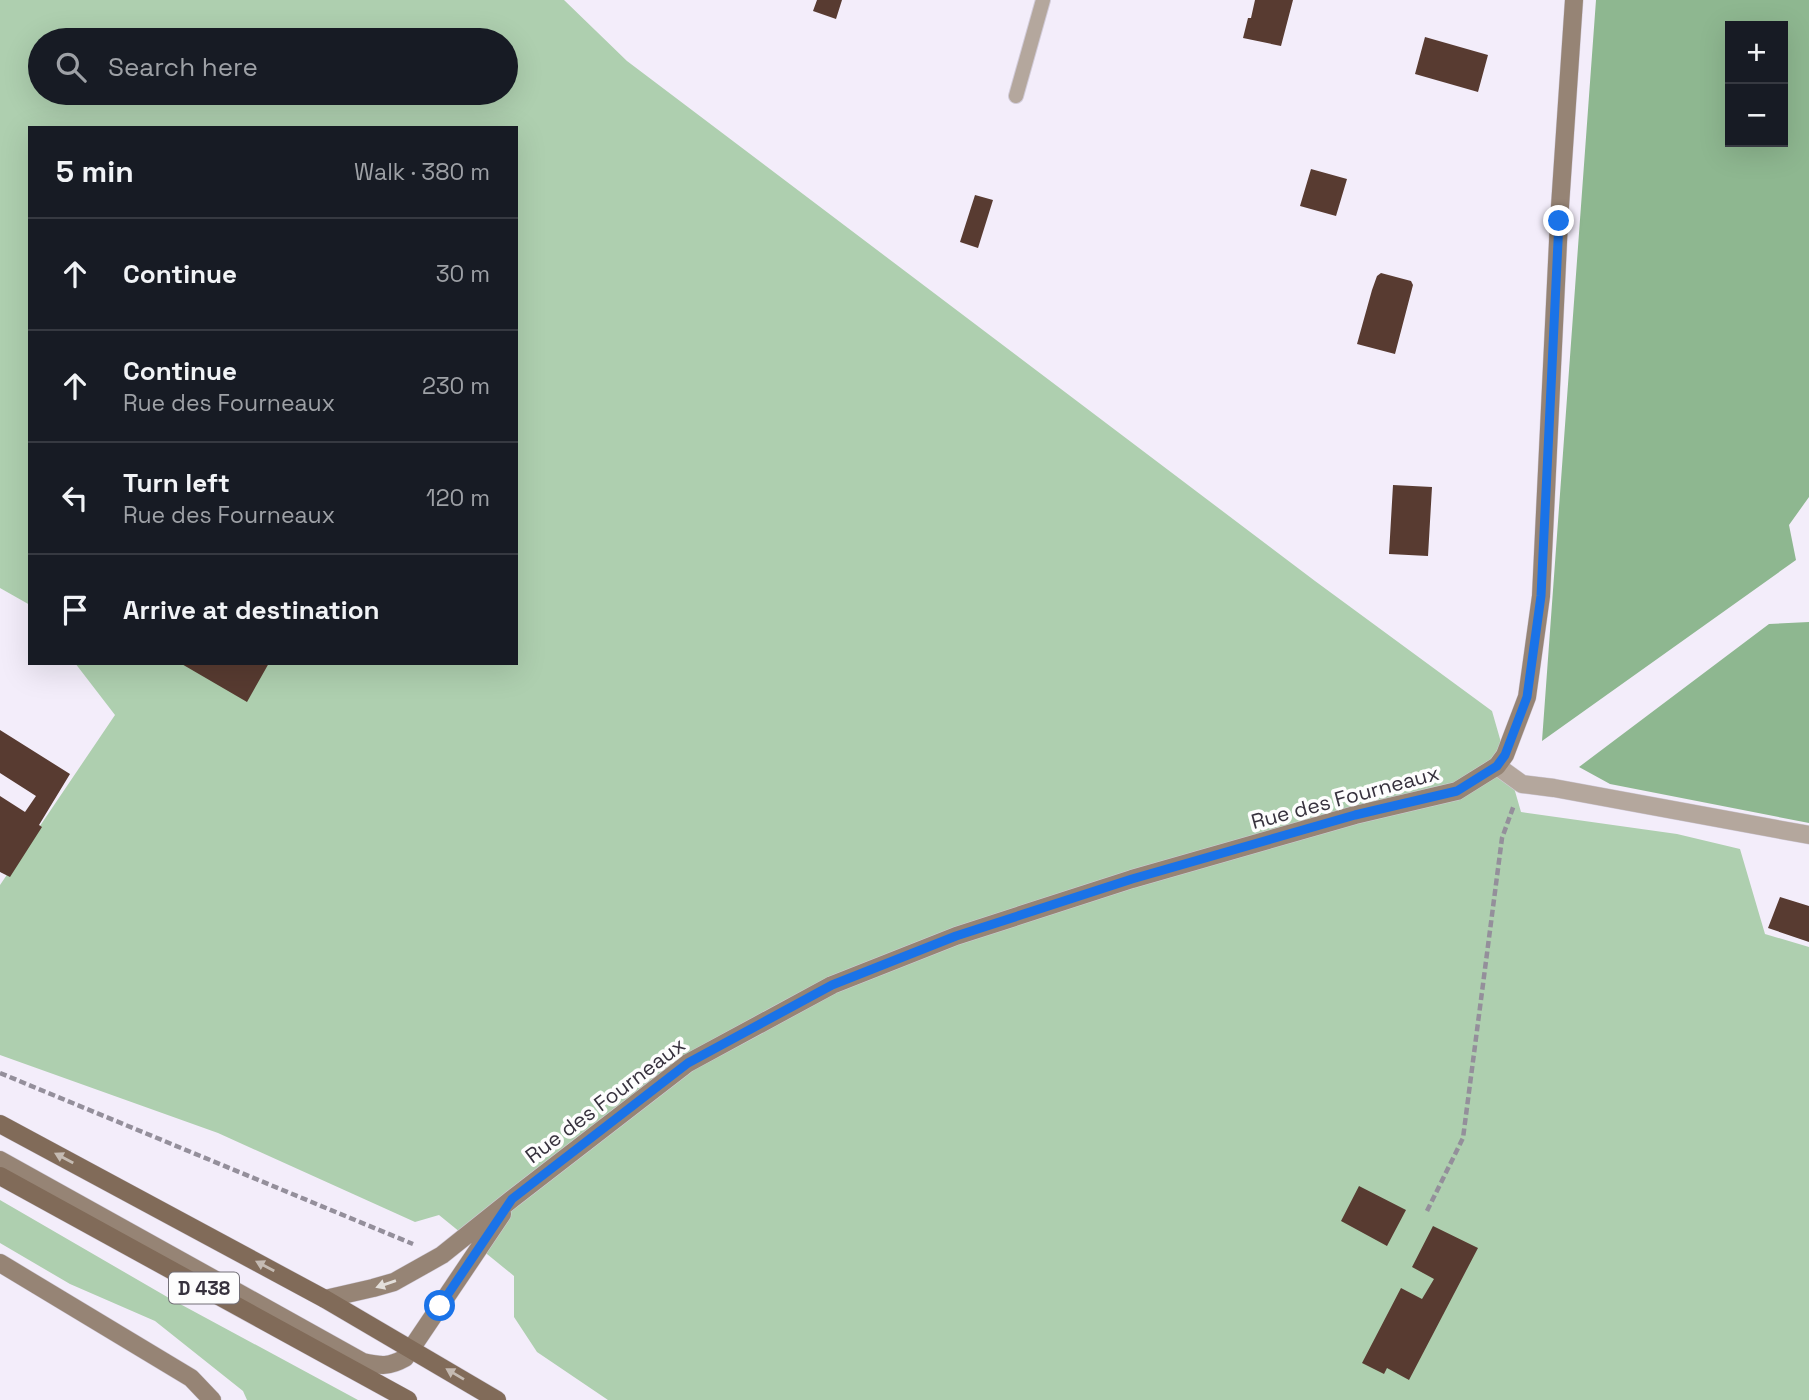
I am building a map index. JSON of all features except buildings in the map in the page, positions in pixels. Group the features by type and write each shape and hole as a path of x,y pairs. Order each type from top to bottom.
{"main road":[{"name":"D 438","path":"0,1124 325,1299 497,1400"},
{"name":"D 438","path":"0,1176 408,1400"}],"street":[{"path":"1574,0 1559,221 1541,596 1527,697 1505,755 1497,766 1522,784 1809,835"},
{"name":"Rue des Fourneaux","path":"325,1299 394,1282 442,1255 688,1063 832,985 956,936 1132,879 1355,815 1457,791 1497,766"},
{"path":"0,1160 363,1362 378,1366 393,1364 405,1358 512,1199"},
{"path":"0,1263 191,1378 212,1400"}],"lane":[{"path":"1016,96 1043,0"}],"path":[{"path":"1427,1211 1463,1138 1502,838 1522,784"},
{"path":"0,1073 442,1255"}],"green space":[{"path":"0,0 564,0 627,61 1315,581 1492,711 1521,812 1677,834 1740,849 1765,934 1809,947 1809,1400 608,1400 537,1352 514,1317 514,1276 439,1215 415,1222 218,1133 0,1055 0,885 115,715 77,665 518,665 518,126 28,126 28,604 0,588"},
{"path":"1596,0 1809,0 1809,497 1789,525 1796,560 1542,741"},
{"path":"1809,622 1809,823 1610,784 1579,767 1769,624"},
{"path":"0,1200 169,1298 358,1400 247,1400 243,1391 155,1321 70,1284 0,1243"}],"route":[{"path":"440,1306 512,1199 688,1063 832,985 956,936 1132,879 1355,815 1457,791 1497,766 1505,755 1527,697 1541,596 1559,221"}]}
